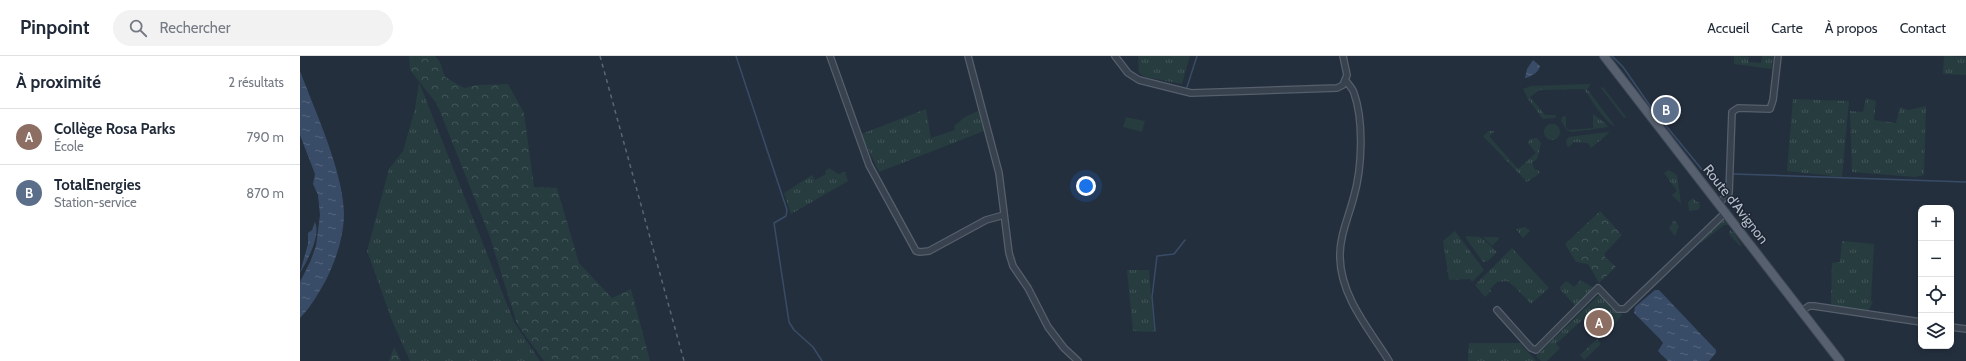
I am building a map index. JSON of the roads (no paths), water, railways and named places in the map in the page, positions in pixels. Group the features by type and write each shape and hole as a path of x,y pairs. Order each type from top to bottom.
{"main road":[{"name":"Route d'Avignon","path":"1605,56 1840,361"}],"street":[{"path":"830,56 869,165 916,251 929,251 986,220 1004,215"},
{"path":"968,56 1000,173 1009,253 1014,266 1028,288 1051,332 1064,348 1078,361"},
{"path":"1115,56 1128,73 1139,80 1194,93 1337,88 1343,85 1346,81 1347,75 1343,56"},
{"path":"1719,203 1728,196 1729,191 1732,112 1738,108 1770,110 1774,100 1778,56"},
{"path":"1346,81 1354,92 1360,136 1357,182 1344,234 1340,258 1345,287 1350,299 1389,361"},
{"path":"1497,310 1531,348 1536,350 1598,288 1618,308 1625,309 1726,212"},
{"path":"1802,311 1809,306 1814,306 1918,322"},
{"path":"1954,327 1966,329"}],"water":[{"path":"1533,60 1540,66 1534,74 1525,78 1527,69"},
{"path":"300,71 334,160 342,196 344,222 339,248 326,280 308,309 300,318 300,282 316,246 320,215 318,195 313,184 315,174 300,135"},
{"path":"315,222 315,241 300,273 308,244 308,233 312,230"},
{"path":"1655,290 1659,290 1716,350 1716,353 1709,361 1668,361 1658,351 1663,343 1634,313 1635,307"}],"waterway":[{"path":"736,56 787,210 786,216 774,223 789,322 794,330 813,347 822,361"},
{"path":"1187,87 1197,56"},
{"path":"1612,56 1623,67 1653,110 1704,172"},
{"path":"1733,174 1966,182"},
{"path":"1155,331 1152,297 1157,256 1174,254 1185,240"}],"railway":[{"path":"600,56 684,361"}],"place":[{"name":"TotalEnergies","path":"1666,110"},
{"name":"Collège Rosa Parks","path":"1599,323"}]}
